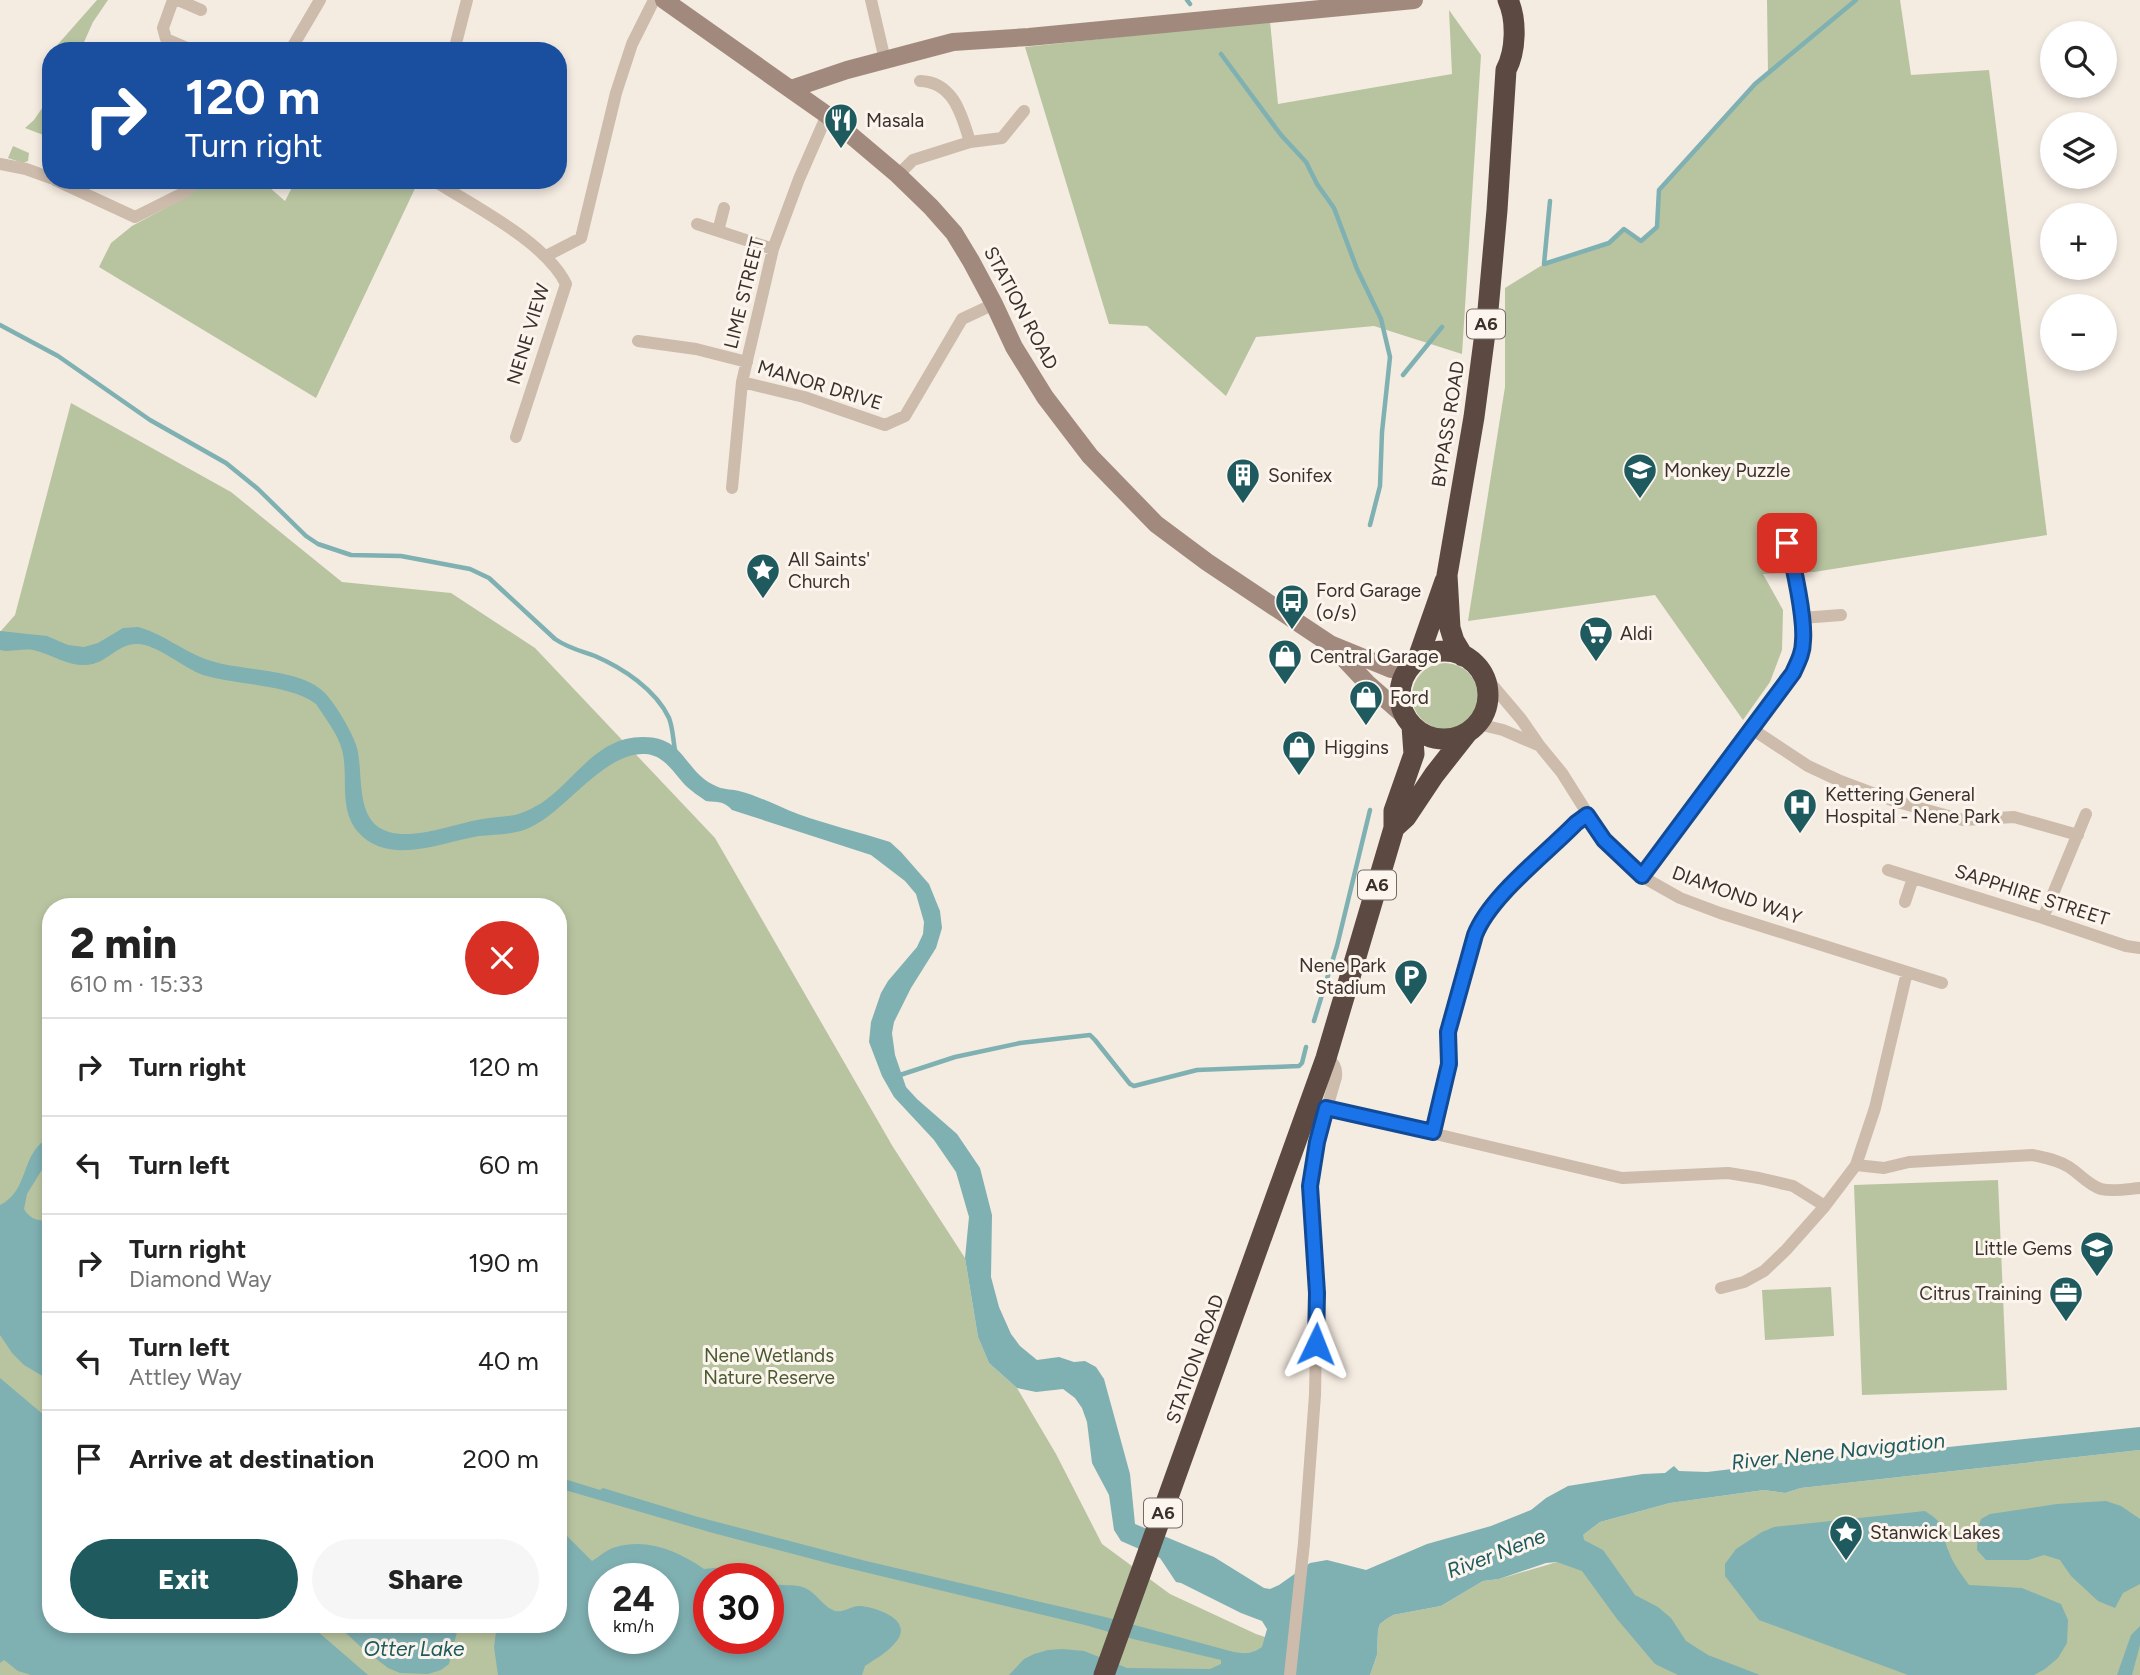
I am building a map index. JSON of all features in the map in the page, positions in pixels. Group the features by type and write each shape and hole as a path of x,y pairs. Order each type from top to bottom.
{"highway":[{"name":"BYPASS ROAD","path":"1414,664 1447,575 1474,417 1488,310 1506,69 1512,58 1513,11 1506,0"},
{"name":"BYPASS ROAD","path":"1447,575 1450,628 1463,656"},
{"path":"1443,652 1463,656 1474,663 1482,673 1487,687 1488,703 1472,728 1455,738 1441,739 1429,736 1410,722 1402,707 1400,693 1404,679 1414,664 1429,654 1443,652"},
{"name":"STATION ROAD","path":"1104,1675 1326,1058 1394,828 1394,811 1414,754 1410,722"},
{"name":"STATION ROAD","path":"1394,828 1406,817 1429,781 1472,728"}],"main road":[{"name":"STATION ROAD","path":"664,0 827,115 898,175 931,207 954,233 994,304 1014,347 1045,397 1090,456 1156,524 1207,562 1330,644 1391,670 1414,664"},
{"path":"791,89 847,70 953,42 1403,0"},
{"name":"STATION ROAD","path":"1330,644 1410,722"}],"street":[{"path":"173,42 166,39 163,28 176,0 201,10"},
{"path":"295,42 320,0"},
{"path":"456,42 467,0"},
{"path":"546,256 581,238 616,93 632,44 654,0"},
{"path":"871,0 885,60"},
{"path":"920,81 931,81 949,94 960,108 970,142"},
{"path":"898,175 914,160 970,142 1002,138 1024,111"},
{"name":"LIME STREET","path":"732,488 741,382 773,250 799,179 827,115"},
{"path":"0,163 42,175"},
{"path":"75,189 135,217 188,189"},
{"name":"NENE VIEW","path":"447,189 546,256 566,284 516,437"},
{"path":"718,231 724,208"},
{"path":"697,224 773,250"},
{"name":"MANOR DRIVE","path":"741,382 804,397 885,425 905,416 962,319 994,304"},
{"path":"639,341 696,349 747,362"},
{"path":"1642,876 1793,673 1801,657 1804,641 1802,618 1787,543 1772,535 1763,537"},
{"path":"1802,618 1841,615"},
{"name":"DIAMOND WAY","path":"1482,673 1562,773 1604,840 1642,876 1680,898 1720,913 1942,983"},
{"name":"DIAMOND WAY","path":"1472,728 1503,730 1539,745"},
{"path":"1752,729 1808,766 1894,801 1963,820 2014,817 2078,835"},
{"path":"2043,918 2086,814"},
{"path":"1433,1132 1449,1064 1448,1032 1480,921 1494,903 1587,815"},
{"name":"SAPPHIRE STREET","path":"1888,870 2126,946 2140,948"},
{"path":"1905,902 1913,878"},
{"path":"1721,1288 1744,1282 1764,1271 1825,1206 1856,1165 1875,1108 1907,972"},
{"name":"STATION ROAD","path":"1290,1675 1304,1543 1315,1395 1317,1293 1310,1186 1317,1142 1337,1070 1334,1063 1326,1058"},
{"path":"1326,1108 1622,1178 1728,1173 1759,1178 1793,1186 1825,1206"},
{"path":"1856,1165 1884,1168 1909,1161 2033,1155 2053,1159 2102,1189 2140,1188"}],"green space":[{"path":"97,0 108,0 93,22 84,42 60,42"},
{"path":"1767,0 1900,0 1911,75 1989,70 2047,535 1814,572 1763,574 1783,610 1782,650 1770,682 1743,720 1655,595 1468,621 1505,387 1505,288 1544,264 1609,243 1624,229 1641,241 1657,227 1659,190 1768,73"},
{"path":"1449,10 1481,55 1462,354 1374,326 1256,337 1226,396 1147,326 1109,324 1025,47 1270,21 1278,104 1452,74"},
{"path":"42,108 42,134 25,128"},
{"path":"13,146 29,153 28,161 23,163 8,158"},
{"path":"195,189 271,189 285,201 291,189 415,189 316,398 99,267 111,243 132,226 188,196"},
{"name":"Nene Wetlands Nature Reserve","path":"71,403 231,492 342,582 451,593 535,648 715,838 893,1147 965,1258 978,1337 989,1363 1017,1388 1056,1454 1102,1544 1170,1594 1256,1634 1284,1643 1280,1675 0,1675 0,632 15,615"},
{"path":"1445,663 1458,665 1473,678 1478,696 1476,709 1463,724 1445,729 1432,727 1417,714 1412,696 1414,683 1427,668"},
{"path":"1998,1180 2007,1390 1862,1395 1854,1185"},
{"path":"1831,1287 1834,1336 1765,1340 1762,1290"},
{"name":"Stanwick Lakes","path":"2140,1450 2140,1675 1370,1675 1377,1655 1378,1630 1385,1620 1393,1615 1441,1606 1483,1581 1557,1562 1600,1522 1670,1503 1764,1490 1785,1493 1801,1488"}],"water":[{"name":"River Nene","path":"138,627 157,634 205,659 288,675 315,685 325,693 344,719 355,742 362,796 370,818 378,827 389,832 411,834 522,813 543,802 600,751 627,739 643,737 657,739 677,749 698,773 718,787 737,790 809,818 890,842 929,884 940,911 942,928 936,948 894,1022 892,1033 895,1055 906,1087 957,1134 980,1168 992,1215 991,1277 999,1307 1011,1334 1020,1346 1037,1360 1059,1357 1074,1362 1085,1361 1096,1367 1104,1379 1130,1474 1135,1524 1214,1557 1264,1588 1270,1589 1279,1585 1310,1563 1327,1560 1366,1570 1427,1544 1491,1526 1531,1510 1568,1486 1665,1473 1674,1466 1679,1471 1707,1472 1876,1452 1920,1450 2140,1427 2140,1450 1801,1488 1785,1493 1764,1490 1670,1503 1600,1522 1583,1535 1584,1540 1603,1550 1635,1595 1658,1607 1671,1618 1686,1641 1708,1655 1760,1675 1678,1675 1655,1664 1617,1619 1582,1571 1557,1562 1483,1581 1441,1606 1393,1615 1380,1624 1377,1655 1370,1675 1009,1675 1024,1659 1034,1654 1062,1649 1084,1651 1127,1668 1210,1669 1221,1664 1221,1660 835,1565 567,1491 567,1480 600,1490 603,1488 698,1517 866,1561 1105,1617 1230,1651 1246,1653 1262,1647 1267,1629 1262,1621 1176,1582 1160,1558 1121,1541 1114,1530 1109,1495 1092,1463 1087,1422 1075,1398 1063,1389 1036,1392 1017,1388 989,1363 978,1337 965,1258 969,1217 956,1172 934,1140 894,1097 882,1076 869,1042 871,1022 881,993 917,947 923,934 924,922 916,894 905,881 871,855 732,810 723,803 706,801 687,787 658,757 645,754 615,762 545,819 525,830 479,836 433,847 400,850 385,848 371,842 358,832 352,823 346,803 344,760 340,744 316,704 305,697 292,692 203,675 144,645 130,645 98,662 86,665 78,665 32,650 0,650 0,631 47,636 68,645 84,647 98,643 123,628"},
{"path":"41,1143 42,1170 27,1194 24,1209 29,1216 42,1221 42,1376 24,1365 0,1335 0,1205 17,1190 34,1151"},
{"name":"Otter Lake","path":"0,1378 42,1413 42,1633 319,1633 368,1675 31,1675 18,1671 4,1660 0,1663"},
{"path":"2106,1501 2121,1506 2140,1519 2140,1584 2123,1593 2115,1608 2098,1601 2071,1576 2060,1560 2044,1555 2028,1560 1986,1560 1977,1550 1981,1519 1990,1514 2057,1504"},
{"path":"1925,1511 1941,1525 1951,1556 1969,1585 2022,1588 2061,1604 2068,1620 2067,1643 2058,1658 2045,1669 2034,1675 1908,1675 1759,1620 1725,1576 1725,1564 1736,1549 1774,1527"},
{"path":"567,1536 592,1561 616,1547 640,1544 662,1548 694,1563 693,1654 784,1654 784,1585 805,1588 835,1611 858,1606 877,1610 892,1617 901,1628 895,1643 865,1666 862,1675 498,1675 494,1647 496,1633 567,1633"},
{"path":"2140,1626 2140,1645 2132,1675 2117,1675 2131,1635"},
{"name":"Otter Lake","path":"346,1633 457,1633 449,1664 428,1674 400,1673 388,1668"}],"waterway":[{"path":"1187,0 1190,4"},
{"path":"1550,201 1544,264 1609,243 1624,229 1641,241 1657,227 1659,190 1755,84 1856,0"},
{"path":"1221,54 1281,135 1306,162 1334,208 1357,269 1381,319 1390,357 1382,432 1380,486 1370,525"},
{"path":"0,325 58,356 150,420 226,463 318,544 351,555 401,556 470,569 489,578 555,639 617,667 647,689 669,718 675,750"},
{"path":"1403,375 1442,327"},
{"path":"1314,1021 1337,946 1370,810"},
{"path":"897,1076 955,1057 1020,1043 1090,1035 1134,1086 1197,1070 1299,1066 1306,1047"}],"place":[{"name":"Masala","path":"841,150"},
{"name":"Monkey Puzzle","path":"1640,500"},
{"name":"Sonifex","path":"1243,505"},
{"name":"All Saints' Church","path":"763,600"},
{"name":"Ford Garage (o/s)","path":"1292,631"},
{"name":"Aldi","path":"1596,663"},
{"name":"Central Garage","path":"1285,686"},
{"name":"Ford","path":"1366,727"},
{"name":"Higgins","path":"1299,777"},
{"name":"Kettering General Hospital - Nene Park","path":"1800,835"},
{"name":"Nene Park Stadium","path":"1411,1006"},
{"name":"Little Gems","path":"2097,1278"},
{"name":"Citrus Training","path":"2066,1323"},
{"name":"Stanwick Lakes","path":"1846,1562"}],"route":[{"path":"1316,1344 1317,1293 1310,1186 1326,1108 1433,1132 1449,1064 1448,1032 1475,935 1480,921 1494,903 1587,815 1604,840 1642,876 1793,673 1801,657 1804,641 1802,618 1787,543"}],"water label":[{"name":"River Nene Navigation","path":"1838,1451"}]}
